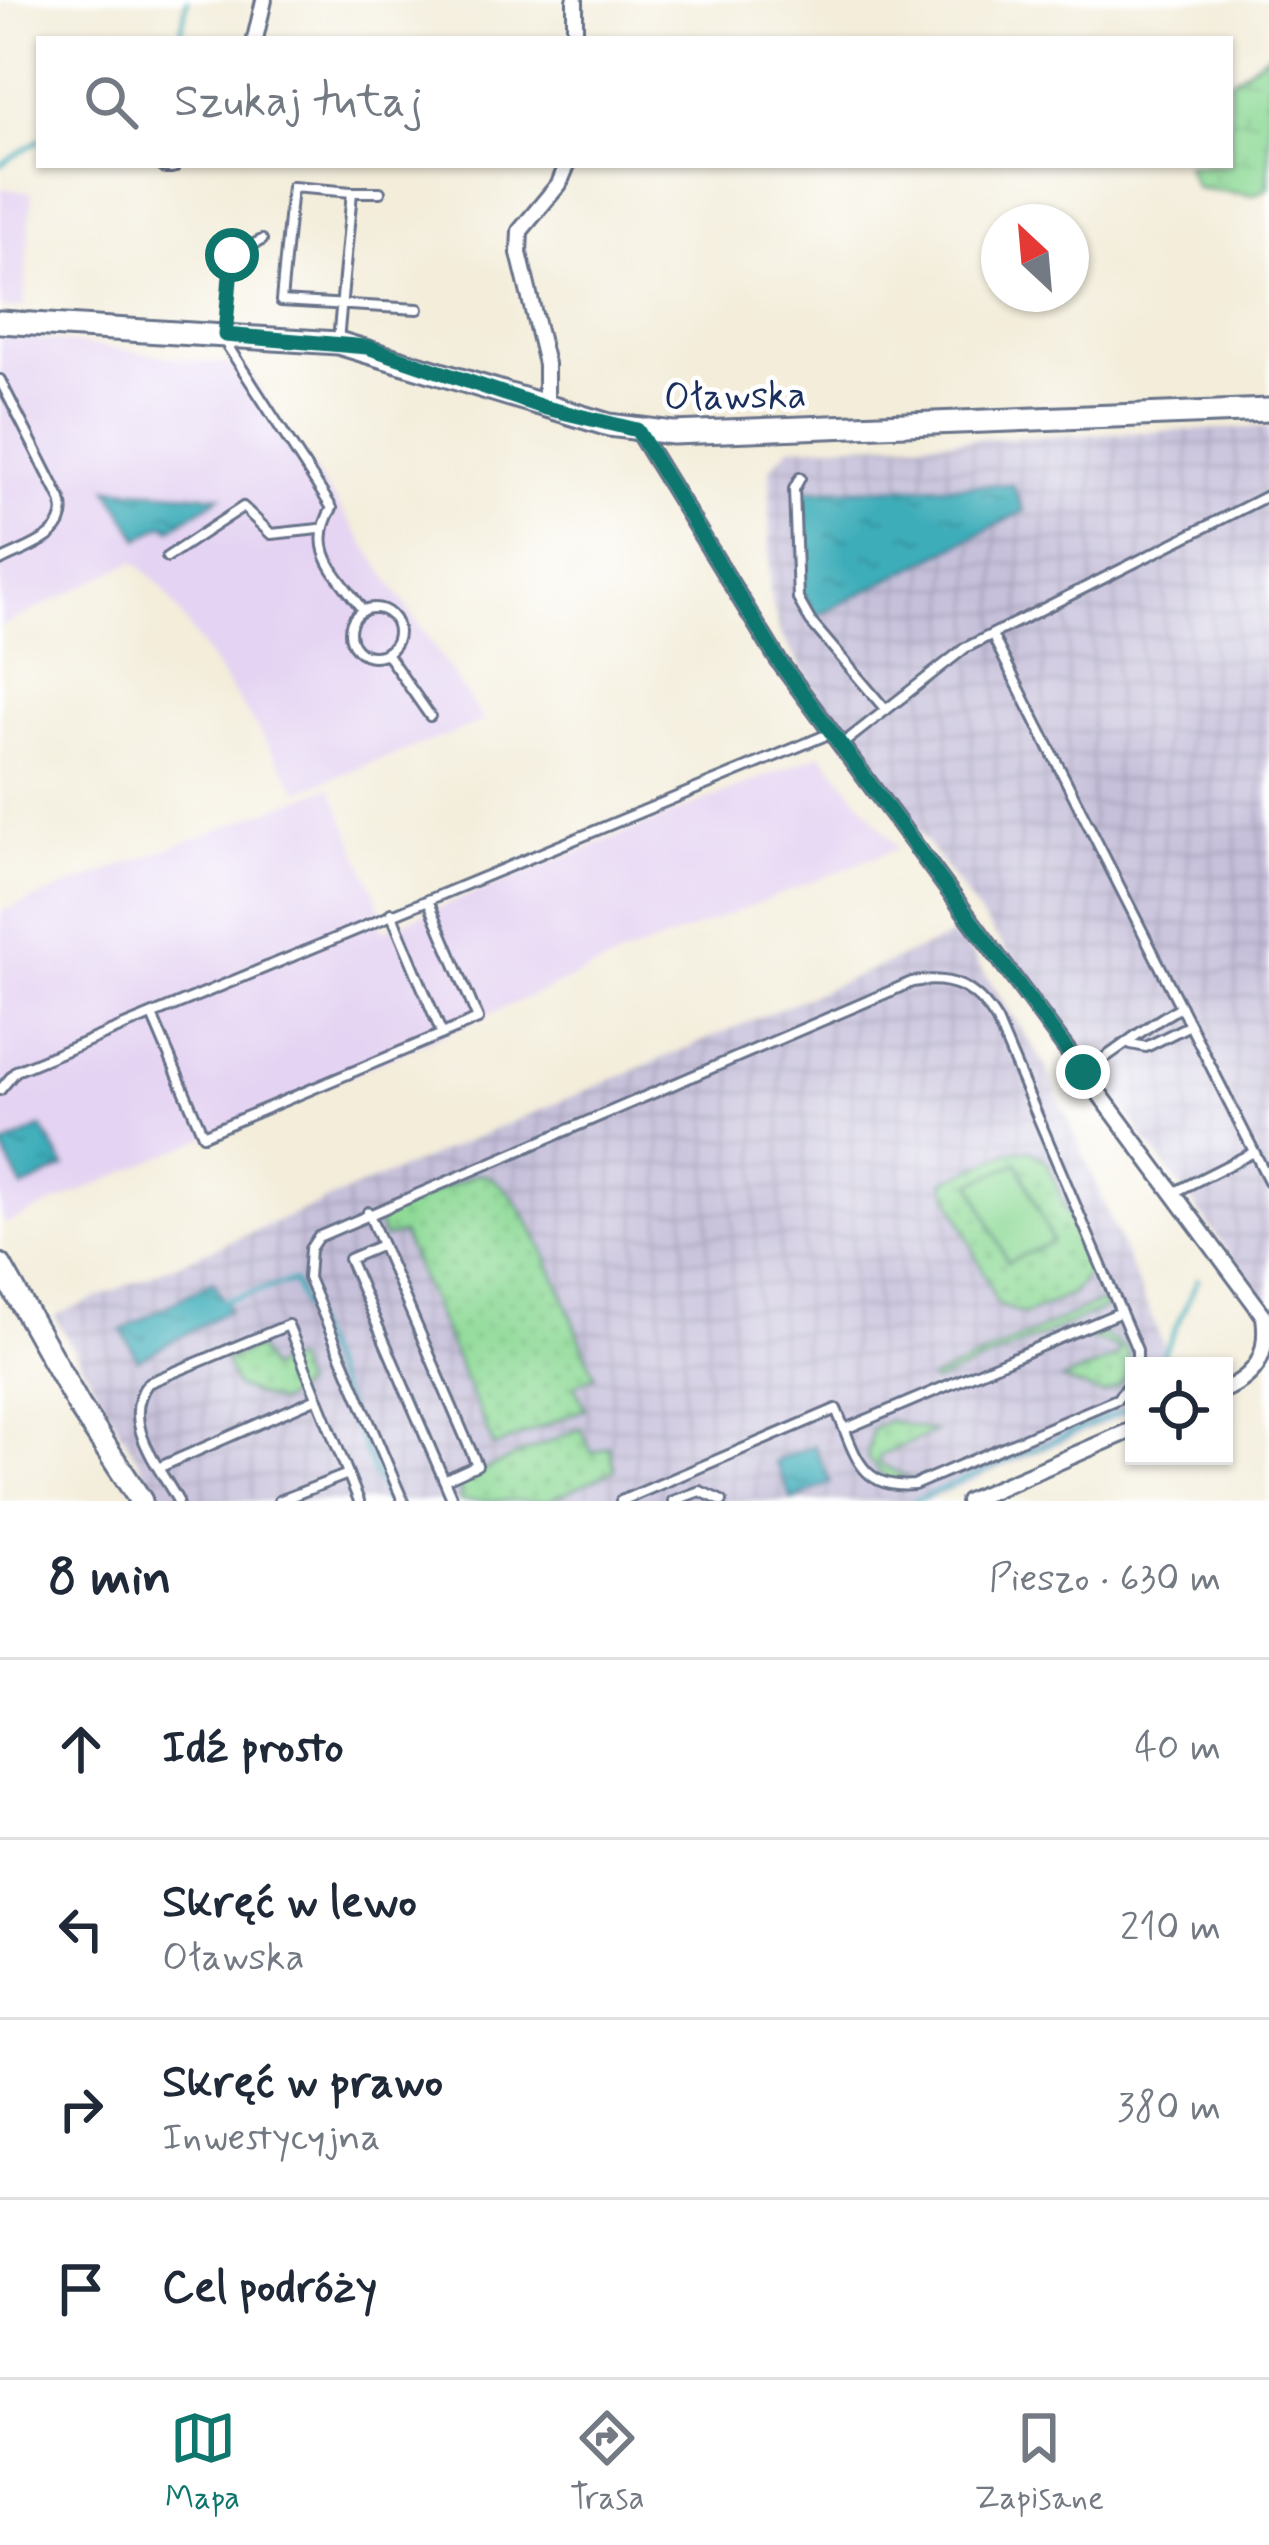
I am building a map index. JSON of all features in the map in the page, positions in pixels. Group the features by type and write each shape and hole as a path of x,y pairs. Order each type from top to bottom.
{"street":[{"path":"256,36 263,0"},
{"path":"575,0 575,36"},
{"path":"546,408 546,364 520,253 520,232 566,168"},
{"name":"Oławska","path":"0,322 338,343 546,408 637,430 722,433 1269,410"},
{"path":"637,430 778,660 1264,1316 1267,1351 1258,1367 1233,1384"},
{"path":"0,1265 79,1406 140,1501"},
{"path":"79,1406 124,1501"},
{"path":"968,1501 1125,1433"}],"lane":[{"path":"380,192 292,187 281,301 418,309"},
{"path":"338,343 352,192"},
{"path":"232,255 262,240"},
{"path":"221,244 232,255"},
{"path":"232,255 223,335 332,508 319,529 318,544 363,611"},
{"path":"0,380 64,508 56,532 0,561"},
{"path":"800,478 794,489 798,599 811,622 886,710"},
{"path":"0,1090 16,1070 391,913 835,740 886,710 965,648 1269,495"},
{"path":"167,557 243,507 272,534 319,529"},
{"path":"379,609 392,617 398,632 386,653 364,654 353,644 350,629 363,611 379,609"},
{"path":"992,634 1269,1181"},
{"path":"386,653 430,716"},
{"path":"152,1015 202,1135 478,1019 428,900"},
{"path":"391,913 442,1034"},
{"path":"403,1501 308,1278 307,1263 318,1237 912,982 953,981 971,989 997,1021 1137,1357"},
{"path":"1083,1072 1131,1044 1138,1029 1180,1007"},
{"path":"1131,1044 1146,1046 1190,1024"},
{"path":"1174,1193 1254,1152"},
{"path":"368,1212 477,1466 444,1480"},
{"path":"382,1245 349,1259 453,1501"},
{"path":"845,1429 1121,1312"},
{"path":"178,1501 138,1426 137,1401 148,1383 288,1325 359,1501"},
{"path":"622,1501 836,1409 870,1477 884,1485 914,1485 1117,1399 1125,1390"},
{"path":"160,1467 317,1398"},
{"path":"279,1501 348,1474"},
{"path":"673,1501 700,1491 722,1501"}],"shaded area":[{"path":"0,188 32,192 24,307 0,308"},
{"path":"0,333 245,367 484,721 299,791 162,587 135,561 0,627"},
{"path":"1269,427 1269,1307 820,698 780,632 770,595 770,468 790,447"},
{"path":"822,754 898,848 619,958 6,1224 0,1214 0,912 331,787 382,910 381,931"},
{"path":"958,933 1047,1068 1168,1357 1125,1357 1125,1415 925,1501 162,1501 54,1316"}],"green space":[{"path":"1269,53 1269,188 1253,195 1196,188 1187,168 1233,168 1233,79"},
{"path":"1030,1150 1046,1160 1090,1270 1073,1294 1024,1315 997,1304 944,1182 1012,1151"},
{"path":"1018,1163 1052,1242 1007,1262 972,1183"},
{"path":"477,1174 495,1180 531,1225 595,1376 575,1385 585,1409 494,1447 402,1234 385,1238 375,1218"},
{"path":"1102,1301 1106,1308 934,1383 930,1380"},
{"path":"1099,1333 1125,1347 1125,1376 1110,1391 1102,1394 1062,1380 1117,1357 1120,1349 1085,1337"},
{"path":"257,1347 268,1369 294,1360 302,1386 279,1403 236,1387 225,1361"},
{"path":"889,1420 935,1432 880,1456 878,1463 908,1477 888,1479 867,1459 872,1430"},
{"path":"581,1428 592,1453 609,1446 615,1470 547,1501 460,1501 459,1481"}],"water":[{"path":"1012,484 1024,511 815,617 801,589 800,491"},
{"path":"108,488 221,496 171,529 165,524 139,539"},
{"path":"42,1127 65,1167 23,1188 1,1147"},
{"path":"213,1281 229,1310 138,1360 122,1330"},
{"path":"814,1445 831,1483 792,1500 775,1461"}],"waterway":[{"path":"181,36 187,0"},
{"path":"0,165 36,142"},
{"path":"1162,1357 1198,1279"},
{"path":"224,1301 293,1281 386,1501"},
{"path":"914,1501 1125,1410"}],"route":[{"path":"232,255 225,335 367,347 546,408 637,430 778,660 1083,1072"}]}
